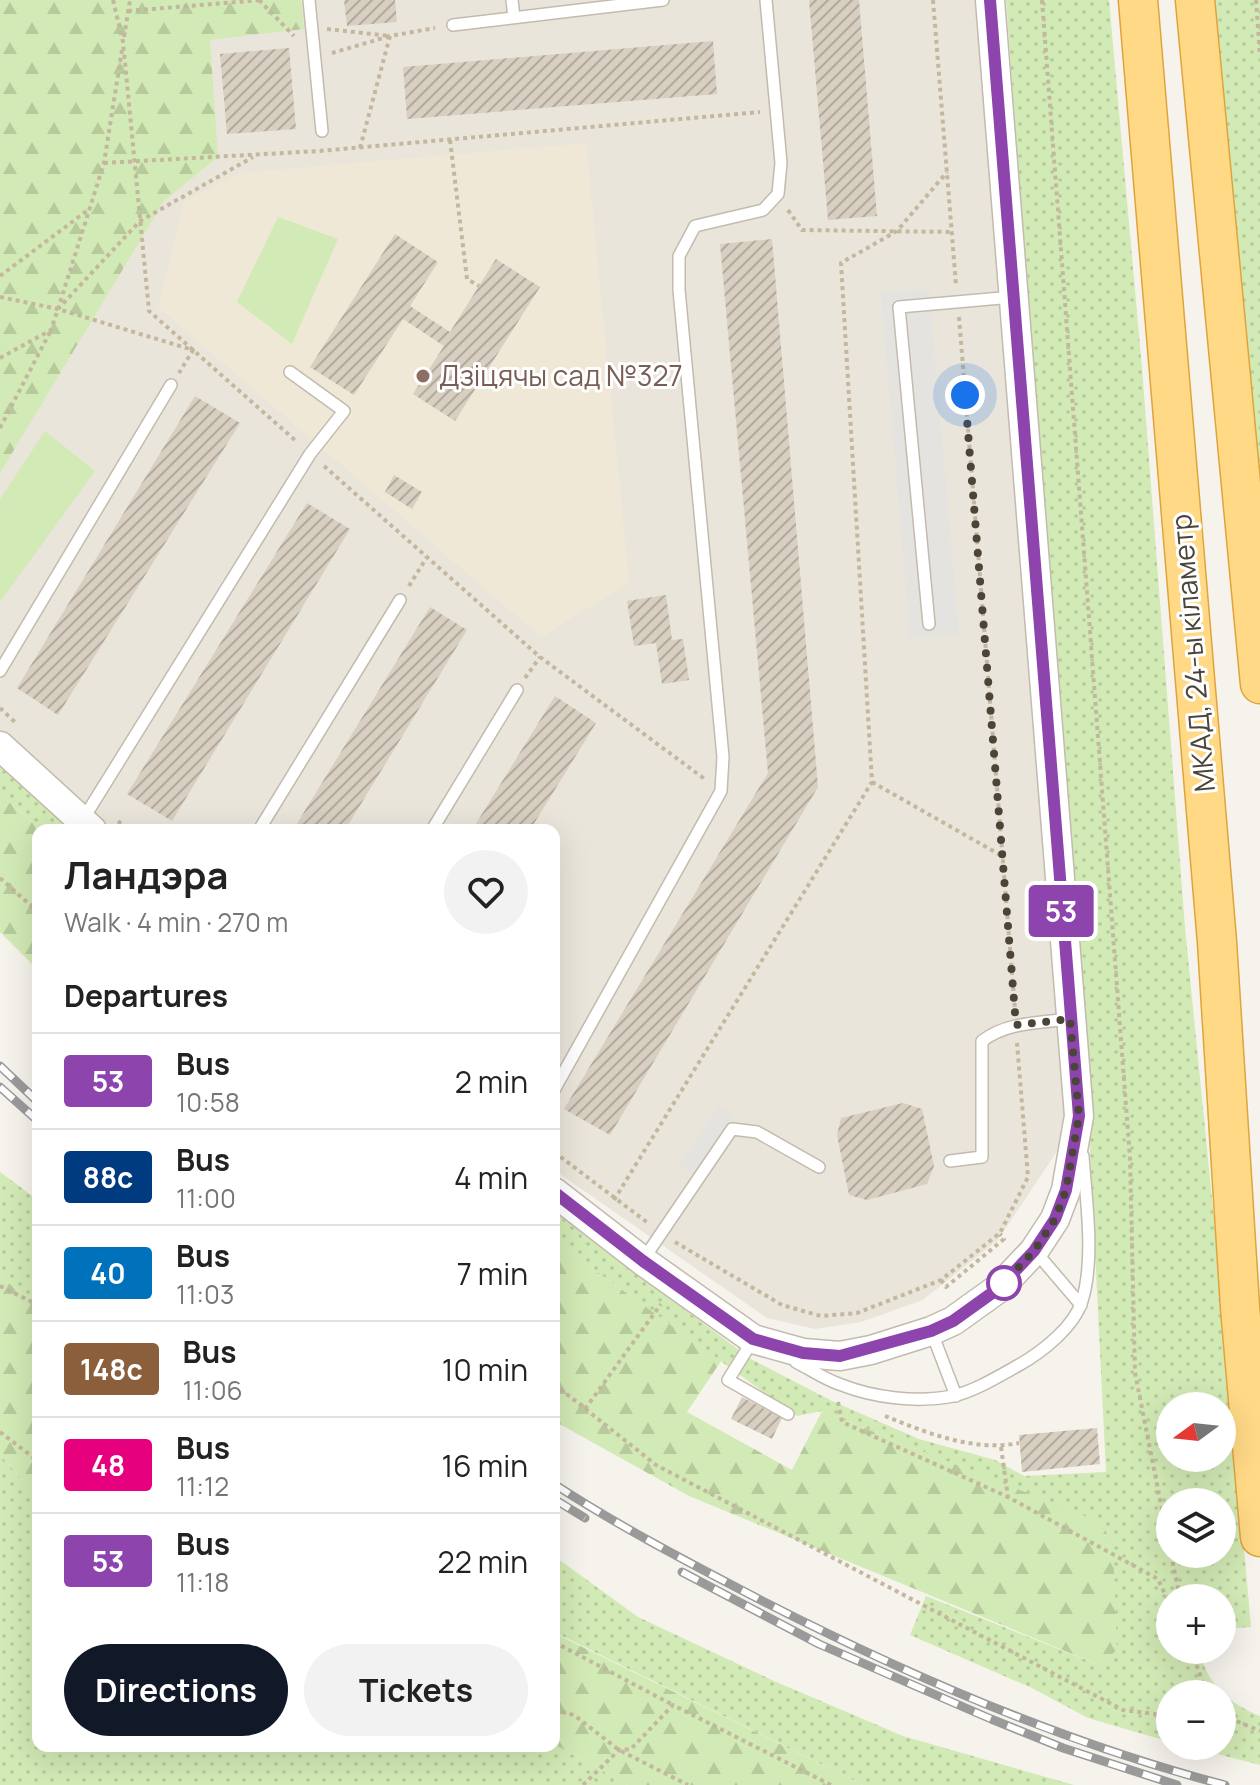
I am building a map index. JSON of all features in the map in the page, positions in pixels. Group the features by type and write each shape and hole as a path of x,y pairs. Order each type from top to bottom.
{"highway":[{"name":"МКАД, 24-ы кіламетр","path":"1138,0 1217,942 1240,1307 1260,1537"},
{"path":"1195,0 1260,684"}],"street":[{"path":"560,1197 643,1261 753,1339 803,1353 840,1356 931,1331 953,1321 999,1288 1034,1251 1055,1219 1066,1190 1079,1116 990,0"},
{"path":"0,746 86,824"}],"lane":[{"path":"309,0 322,131"},
{"path":"512,0 514,17"},
{"path":"453,25 663,0"},
{"path":"560,1079 721,791 723,757 679,290 679,256 695,226 763,210 778,194 781,163 766,0"},
{"path":"929,624 899,307 1013,297"},
{"path":"88,824 310,454 344,411 290,372"},
{"path":"0,671 171,385"},
{"path":"263,824 400,600"},
{"path":"436,824 517,690"},
{"path":"950,1161 982,1157 982,1041 994,1032 1016,1025 1070,1019"},
{"path":"788,1414 728,1380 753,1339 839,1385 892,1397 923,1399 956,1396 1015,1367 1053,1342 1081,1305 1087,1278 1087,1209 1079,1116"},
{"path":"643,1261 732,1129 757,1132 819,1167"},
{"path":"1034,1251 1081,1305"},
{"path":"931,1331 956,1396"}],"path":[{"path":"113,0 123,42 149,311 540,657 721,791"},
{"path":"0,428 51,330 104,163 130,0"},
{"path":"128,11 260,0 316,58 390,36 453,25"},
{"path":"560,1157 614,1200 708,1264 782,1305 821,1316 857,1313 941,1280 1000,1233 1028,1177 933,0"},
{"path":"1042,0 1130,1158 1135,1373 1157,1488"},
{"path":"1256,0 1260,56"},
{"path":"313,27 390,36"},
{"path":"360,148 390,36"},
{"path":"104,163 360,148 775,111"},
{"path":"450,140 467,279 479,286"},
{"path":"58,309 140,221 255,156"},
{"path":"614,1200 872,782 841,263 897,231 947,172"},
{"path":"778,194 802,230 952,232"},
{"path":"0,276 90,208"},
{"path":"0,297 58,309 193,350"},
{"path":"0,358 51,330"},
{"path":"171,385 193,350"},
{"path":"400,600 427,557"},
{"path":"517,690 540,657"},
{"path":"872,782 1002,856"},
{"path":"0,878 32,907"},
{"path":"941,1280 946,1287 980,1260 1004,1239 1000,1233"},
{"path":"585,1409 676,1285"},
{"path":"0,1286 32,1302"},
{"path":"560,1389 656,1465 1123,1710 1156,1714"},
{"path":"848,1403 837,1399 842,1422 1008,1497 1158,1579 1160,1584"},
{"path":"883,1416 977,1445 1001,1447 1019,1443"},
{"path":"0,1432 32,1456"},
{"path":"1001,1447 1008,1497"},
{"path":"560,1645 831,1785"},
{"path":"583,1785 619,1750 631,1749 673,1705"},
{"path":"560,1712 574,1715 619,1750 688,1785"},
{"path":"1236,1721 1260,1731"}],"shaded area":[{"path":"0,0 977,0 1071,1130 998,1240 923,1300 861,1322 815,1329 767,1318 560,1174 560,824 105,824 0,730"},
{"name":"Дзіцячы сад №327","path":"586,143 629,583 541,637 158,307 184,202 240,173"},
{"path":"929,289 959,634 910,638 881,293"},
{"path":"719,1107 734,1117 695,1176 679,1165"}],"green space":[{"path":"0,0 301,0 304,29 210,40 218,157 164,201 0,473"},
{"path":"1006,0 1109,0 1142,368 1185,928 1230,1392 1156,1392 1156,1472 1236,1472 1236,1460 1251,1627 1236,1628 1236,1584 1156,1584 1156,1664 1204,1664 1212,1680 1156,1680 1156,1738 1088,1718 1032,1688 910,1635 926,1596 1099,1665 1102,1524 822,1411 797,1416 560,1245 560,1216 751,1359 832,1401 919,1439 995,1460 1024,1476 1106,1472 1089,1130"},
{"path":"1211,0 1260,0 1260,487"},
{"path":"278,217 338,239 292,344 237,302"},
{"path":"45,431 95,471 0,602 0,499"},
{"path":"0,761 69,824 34,824 0,794"},
{"path":"0,794 34,824 32,964 0,932"},
{"path":"0,1172 32,1196 32,1300 0,1277"},
{"path":"560,1245 721,1361 687,1412 792,1470 822,1411 1102,1523 1113,1547 1117,1650 1099,1665 689,1496 560,1424"},
{"path":"0,1277 32,1300 32,1490 0,1455"},
{"path":"0,1455 32,1490 32,1752 560,1752 560,1747 628,1785 0,1785"},
{"path":"560,1560 638,1617 774,1681 903,1736 1074,1785 863,1785 560,1635"},
{"path":"560,1636 863,1785 628,1785 560,1747"},
{"path":"1236,1703 1260,1716 1260,1765 1236,1759"}],"building":[{"path":"344,0 395,0 397,22 347,26"},
{"path":"809,0 859,0 877,216 828,220"},
{"path":"713,41 717,94 407,119 403,67"},
{"path":"289,48 296,129 227,134 220,54"},
{"path":"395,234 438,262 410,306 450,332 496,259 540,287 455,421 413,394 444,346 403,319 354,395 310,367"},
{"path":"772,239 818,787 610,1135 564,1109 768,773 720,244"},
{"path":"195,396 240,423 58,715 17,688"},
{"path":"394,475 422,492 412,509 385,492"},
{"path":"307,503 350,529 172,821 127,794"},
{"path":"666,595 672,640 683,639 689,680 662,684 656,643 634,646 627,601"},
{"path":"430,607 467,630 349,824 297,824"},
{"path":"555,696 596,723 534,824 476,824"},
{"path":"903,1103 922,1109 934,1166 927,1184 867,1200 849,1195 837,1135 841,1118"},
{"path":"742,1397 782,1418 772,1439 731,1419"},
{"path":"1097,1428 1100,1464 1022,1472 1019,1435"}],"railway":[{"path":"0,1066 32,1096"},
{"path":"0,1087 32,1116"},
{"path":"560,1488 626,1528 724,1581 922,1677 1102,1748 1225,1785"},
{"path":"560,1503 585,1518"},
{"path":"682,1572 819,1644 991,1719 1063,1748 1177,1785"}],"bus line":[{"name":"53","path":"560,1197 643,1261 753,1339 803,1353 840,1356 871,1350 931,1331 975,1307 999,1288 1034,1251 1055,1219 1066,1190 1079,1116 990,0"}],"place":[{"name":"Дзіцячы сад №327","path":"423,376"}],"route":[{"path":"965,395 1016,1025 1070,1019 1079,1116 1066,1190 1055,1219 1034,1251 999,1288 1004,1283"}]}
